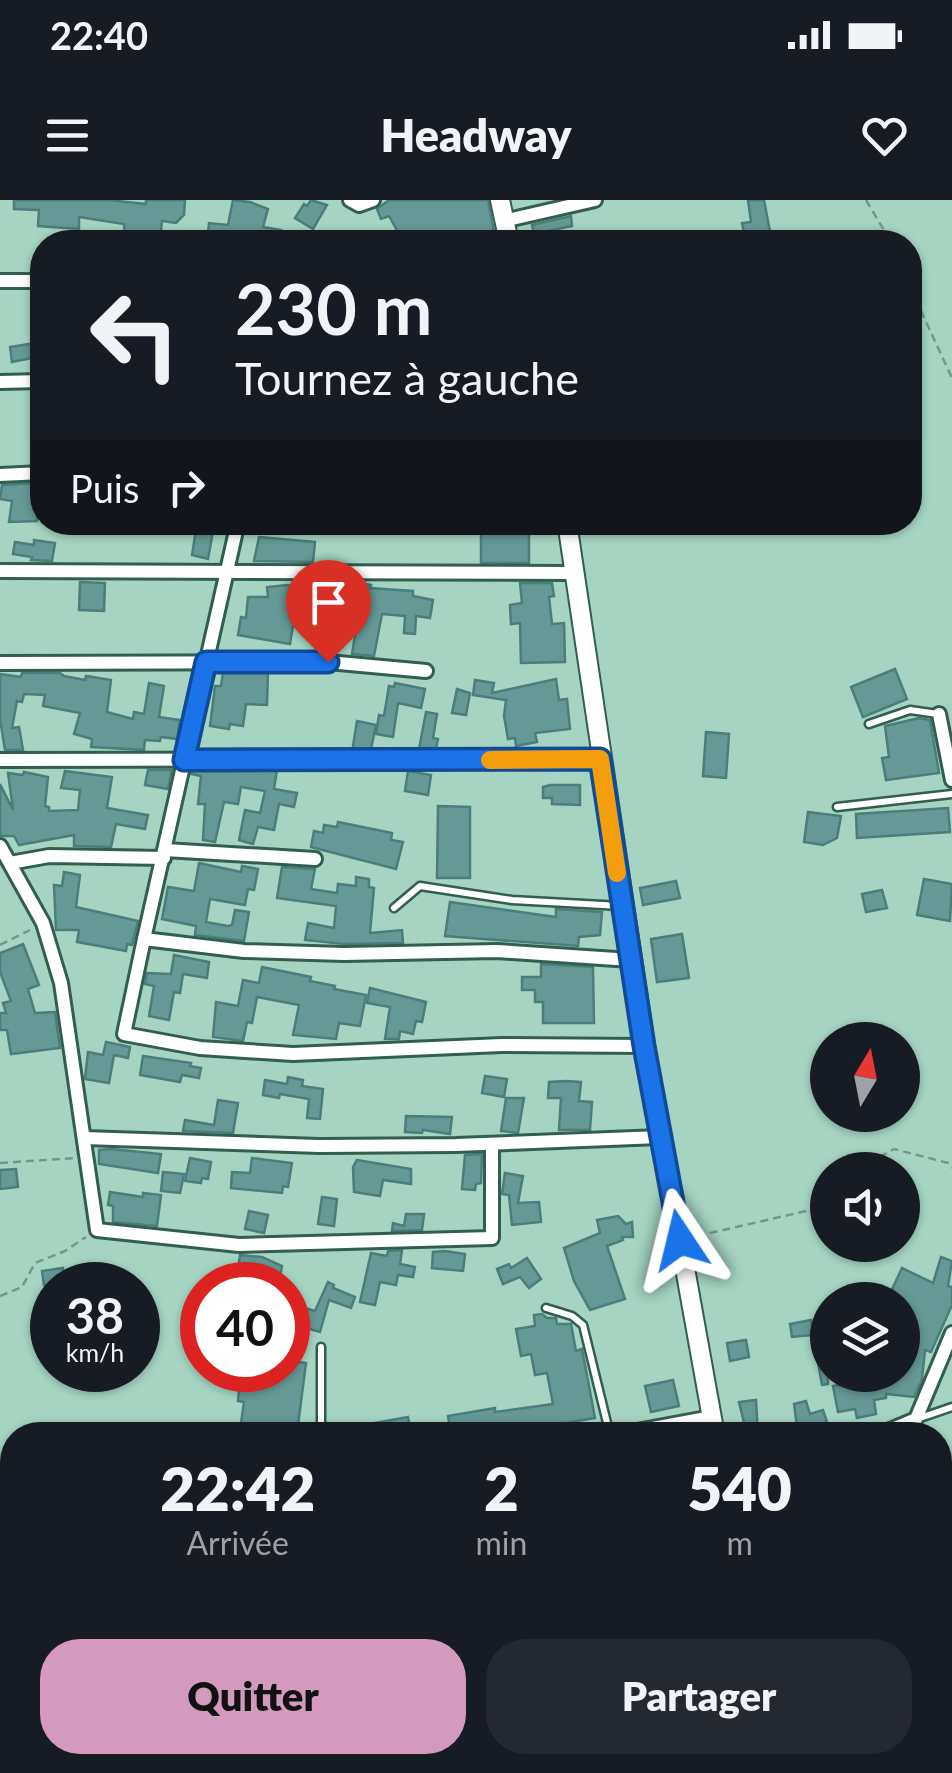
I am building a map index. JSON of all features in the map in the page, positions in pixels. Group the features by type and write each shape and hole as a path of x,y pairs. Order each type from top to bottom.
{"street":[{"path":"350,200 360,205 373,200"},
{"path":"500,200 506,230"},
{"path":"503,221 595,200"},
{"path":"0,282 30,281"},
{"path":"0,382 30,381"},
{"path":"0,475 30,474"},
{"path":"235,535 124,1034 200,1048 293,1054 502,1045 644,1046"},
{"path":"569,535 644,1046 713,1422"},
{"path":"0,572 575,573"},
{"path":"0,663 328,662 426,672"},
{"path":"940,714 952,780"},
{"path":"0,760 600,759"},
{"path":"0,846 43,923 61,983 97,1230 238,1245 492,1238 492,1144"},
{"path":"10,863 49,856 165,854 314,859"},
{"path":"144,939 244,951 496,951 631,960"},
{"path":"84,1138 319,1146 660,1137"},
{"path":"909,1422 916,1419 952,1333"}],"lane":[{"path":"869,724 910,710 940,714"},
{"path":"837,807 952,794"},
{"path":"394,908 420,886 512,900 622,906"},
{"path":"546,1308 572,1316 583,1325 609,1422"},
{"path":"320,1346 321,1422"},
{"path":"916,1419 952,1408"}],"path":[{"path":"866,200 884,230"},
{"path":"922,315 952,378"},
{"path":"0,946 43,923"},
{"path":"920,1156 948,1163 952,1168"},
{"path":"0,1163 86,1158"},
{"path":"680,1240 810,1210"},
{"path":"0,1296 22,1287 35,1263 65,1251 97,1230"}],"building":[{"path":"14,200 146,204 146,200 185,200 184,215 176,223 162,221 161,230 124,230 124,224 79,217 79,229 38,226 39,210 14,209"},
{"path":"233,200 268,209 263,227 281,230 208,230 209,223 228,225"},
{"path":"311,200 327,205 313,229 295,218"},
{"path":"389,200 488,200 494,230 397,230 389,216 381,219 377,209"},
{"path":"748,200 764,200 770,230 743,230 742,223 751,222"},
{"path":"571,216 572,226 533,230 532,225"},
{"path":"30,344 30,358 12,362 10,347"},
{"path":"30,483 30,521 9,522 12,501 0,499 2,485"},
{"path":"195,535 212,535 208,559 192,555"},
{"path":"481,535 529,535 529,563 481,563"},
{"path":"259,537 315,542 313,562 254,561"},
{"path":"34,540 55,543 52,561 13,554 15,542 34,545"},
{"path":"80,582 105,583 104,611 79,610"},
{"path":"359,583 371,585 370,588 413,591 413,596 433,600 430,618 416,616 415,634 404,633 405,616 382,614 374,656 352,654 356,629 342,627 344,616 296,608 290,644 238,635 241,617 246,618 248,597 268,597 267,587 306,588 305,594 356,603"},
{"path":"520,583 552,583 552,624 564,623 565,662 521,663 520,623 511,624 510,605 522,603"},
{"path":"895,669 907,699 863,717 851,687"},
{"path":"223,672 268,672 267,705 246,704 243,726 210,726 215,686 221,686"},
{"path":"22,673 111,680 107,712 133,719 134,712 144,714 149,683 164,686 159,717 180,720 177,739 145,740 144,750 91,747 92,739 74,734 80,713 43,706 45,695 24,694 22,702 17,701 12,728 19,727 23,750 5,750 0,674 21,677"},
{"path":"556,679 559,700 567,699 570,729 535,733 537,742 516,746 515,738 508,739 506,700 473,695 475,680 494,683 492,693"},
{"path":"395,683 425,689 421,708 398,703 393,737 376,734 379,715 384,716 389,686 394,687"},
{"path":"457,689 470,693 466,715 452,713"},
{"path":"426,712 437,714 433,738 438,739 436,749 419,749"},
{"path":"919,718 930,720 939,773 886,780 882,758 889,757 885,726"},
{"path":"357,721 376,725 371,749 354,749"},
{"path":"706,732 729,734 726,778 703,776"},
{"path":"148,770 172,770 168,789 145,785"},
{"path":"192,770 277,770 274,789 297,793 294,807 279,804 274,830 258,827 253,844 239,840 245,810 260,813 265,791 241,787 238,804 224,802 215,842 203,840 205,804 198,804 201,776 191,774"},
{"path":"65,771 112,777 107,808 148,815 145,829 116,824 111,847 74,846 74,835 19,845 14,836 0,836 0,784 13,810 8,773 48,777 45,806 49,811 78,810 80,790 61,788"},
{"path":"408,771 431,775 428,795 405,791"},
{"path":"580,785 580,805 552,804 552,798 543,798 543,787"},
{"path":"438,806 470,807 470,878 437,878"},
{"path":"948,808 950,832 857,838 856,814"},
{"path":"808,812 841,816 837,838 823,845 804,842"},
{"path":"338,822 392,833 391,840 403,842 396,869 311,847 314,831 323,833 324,825 337,827"},
{"path":"199,863 241,872 242,866 258,869 254,890 248,889 245,905 210,899 206,922 228,926 232,925 235,910 249,912 244,941 195,935 196,926 162,919 168,887 194,891"},
{"path":"282,867 315,869 311,889 337,893 338,884 356,886 356,877 369,879 369,887 374,888 370,933 402,930 403,943 305,940 308,923 334,928 336,906 277,898"},
{"path":"64,872 80,875 76,907 138,921 132,945 127,944 126,951 77,942 79,930 56,930 54,885 62,886"},
{"path":"924,879 952,884 950,921 917,915"},
{"path":"676,881 680,898 643,905 640,888"},
{"path":"882,890 887,908 866,912 862,894"},
{"path":"450,902 556,917 556,909 602,912 600,935 579,937 578,946 445,936"},
{"path":"682,934 689,978 657,982 651,939"},
{"path":"23,944 39,985 28,989 35,1013 55,1012 60,1048 11,1054 7,1030 0,1030 0,1013 6,1013 3,1003 11,1001 0,972 0,953"},
{"path":"174,955 209,962 207,978 183,974 180,993 174,992 169,1020 149,1016 154,986 145,984 147,973 171,974"},
{"path":"541,964 593,967 594,1023 543,1023 543,1002 535,1002 535,990 522,990 522,977 541,977"},
{"path":"262,967 311,977 310,981 335,986 334,989 366,995 360,1026 339,1023 336,1039 293,1035 299,1005 257,997 252,1023 247,1022 243,1041 213,1037 216,1002 238,1006 243,980 259,983"},
{"path":"370,988 426,1002 422,1022 416,1021 413,1034 400,1031 399,1039 385,1039 390,1007 367,1003"},
{"path":"106,1042 130,1047 128,1058 114,1055 109,1083 85,1079 88,1052 103,1055"},
{"path":"143,1056 191,1063 190,1066 201,1068 199,1078 182,1075 180,1082 140,1075"},
{"path":"485,1076 507,1079 504,1097 482,1093"},
{"path":"288,1077 303,1080 302,1086 323,1089 320,1119 307,1118 309,1099 263,1095 265,1080 287,1084"},
{"path":"549,1082 581,1082 579,1101 592,1102 590,1130 559,1130 561,1098 548,1098"},
{"path":"506,1098 524,1098 518,1133 501,1131"},
{"path":"218,1100 238,1103 233,1133 183,1131 185,1120 214,1125"},
{"path":"406,1116 452,1117 450,1134 405,1132"},
{"path":"99,1150 161,1154 158,1173 99,1164"},
{"path":"482,1154 481,1183 476,1184 475,1190 462,1189 465,1155"},
{"path":"190,1158 211,1162 208,1179 202,1178 201,1183 185,1181"},
{"path":"252,1158 292,1163 288,1187 283,1186 282,1193 231,1188 232,1172 250,1173"},
{"path":"357,1160 411,1169 411,1184 383,1180 380,1196 354,1192 353,1167"},
{"path":"16,1169 18,1187 0,1189 0,1170"},
{"path":"163,1172 184,1174 180,1193 161,1191"},
{"path":"505,1173 523,1176 518,1203 539,1202 541,1222 512,1225 509,1195 502,1194"},
{"path":"110,1192 143,1197 143,1193 161,1195 157,1226 113,1222 113,1206 108,1205"},
{"path":"322,1197 337,1199 334,1226 318,1224"},
{"path":"249,1211 268,1215 264,1233 245,1229"},
{"path":"406,1214 424,1214 422,1230 392,1231 393,1223 404,1226"},
{"path":"618,1216 626,1224 632,1222 633,1237 622,1237 623,1240 607,1246 625,1299 590,1310 574,1281 564,1248 600,1233 597,1220"},
{"path":"402,1250 400,1264 415,1267 413,1277 398,1275 396,1285 380,1282 375,1305 360,1302 371,1253 387,1256 388,1251"},
{"path":"433,1252 465,1254 463,1271 432,1268"},
{"path":"240,1255 273,1262 239,1262"},
{"path":"941,1257 952,1261 948,1286 952,1287 952,1305 931,1352 925,1350 920,1384 920,1282 895,1282 902,1268 933,1283"},
{"path":"527,1258 541,1279 529,1288 520,1277 503,1284 497,1269 509,1264 511,1268"},
{"path":"328,1282 355,1297 351,1308 329,1300 320,1332 310,1329 310,1310 315,1311"},
{"path":"534,1315 556,1318 557,1324 571,1324 576,1351 582,1349 595,1418 572,1422 449,1422 448,1416 553,1404 547,1373 535,1375 531,1354 521,1356 516,1329 535,1326"},
{"path":"810,1320 810,1335 792,1337 790,1324"},
{"path":"746,1340 749,1357 730,1361 727,1343"},
{"path":"673,1380 679,1406 651,1412 645,1386"},
{"path":"239,1392 302,1392 298,1422 241,1422 244,1402 238,1401"},
{"path":"834,1392 916,1392 914,1397 886,1394 886,1398 874,1400 876,1414 857,1418 855,1409 838,1412"},
{"path":"756,1400 757,1422 744,1422 739,1402"},
{"path":"806,1401 810,1414 823,1410 827,1422 796,1422 794,1404"},
{"path":"408,1417 409,1422 380,1422"}],"slow traffic":[{"path":"490,760 600,759 617,873"}],"route":[{"path":"328,662 206,662 184,760 600,759 644,1046 680,1240"}]}
